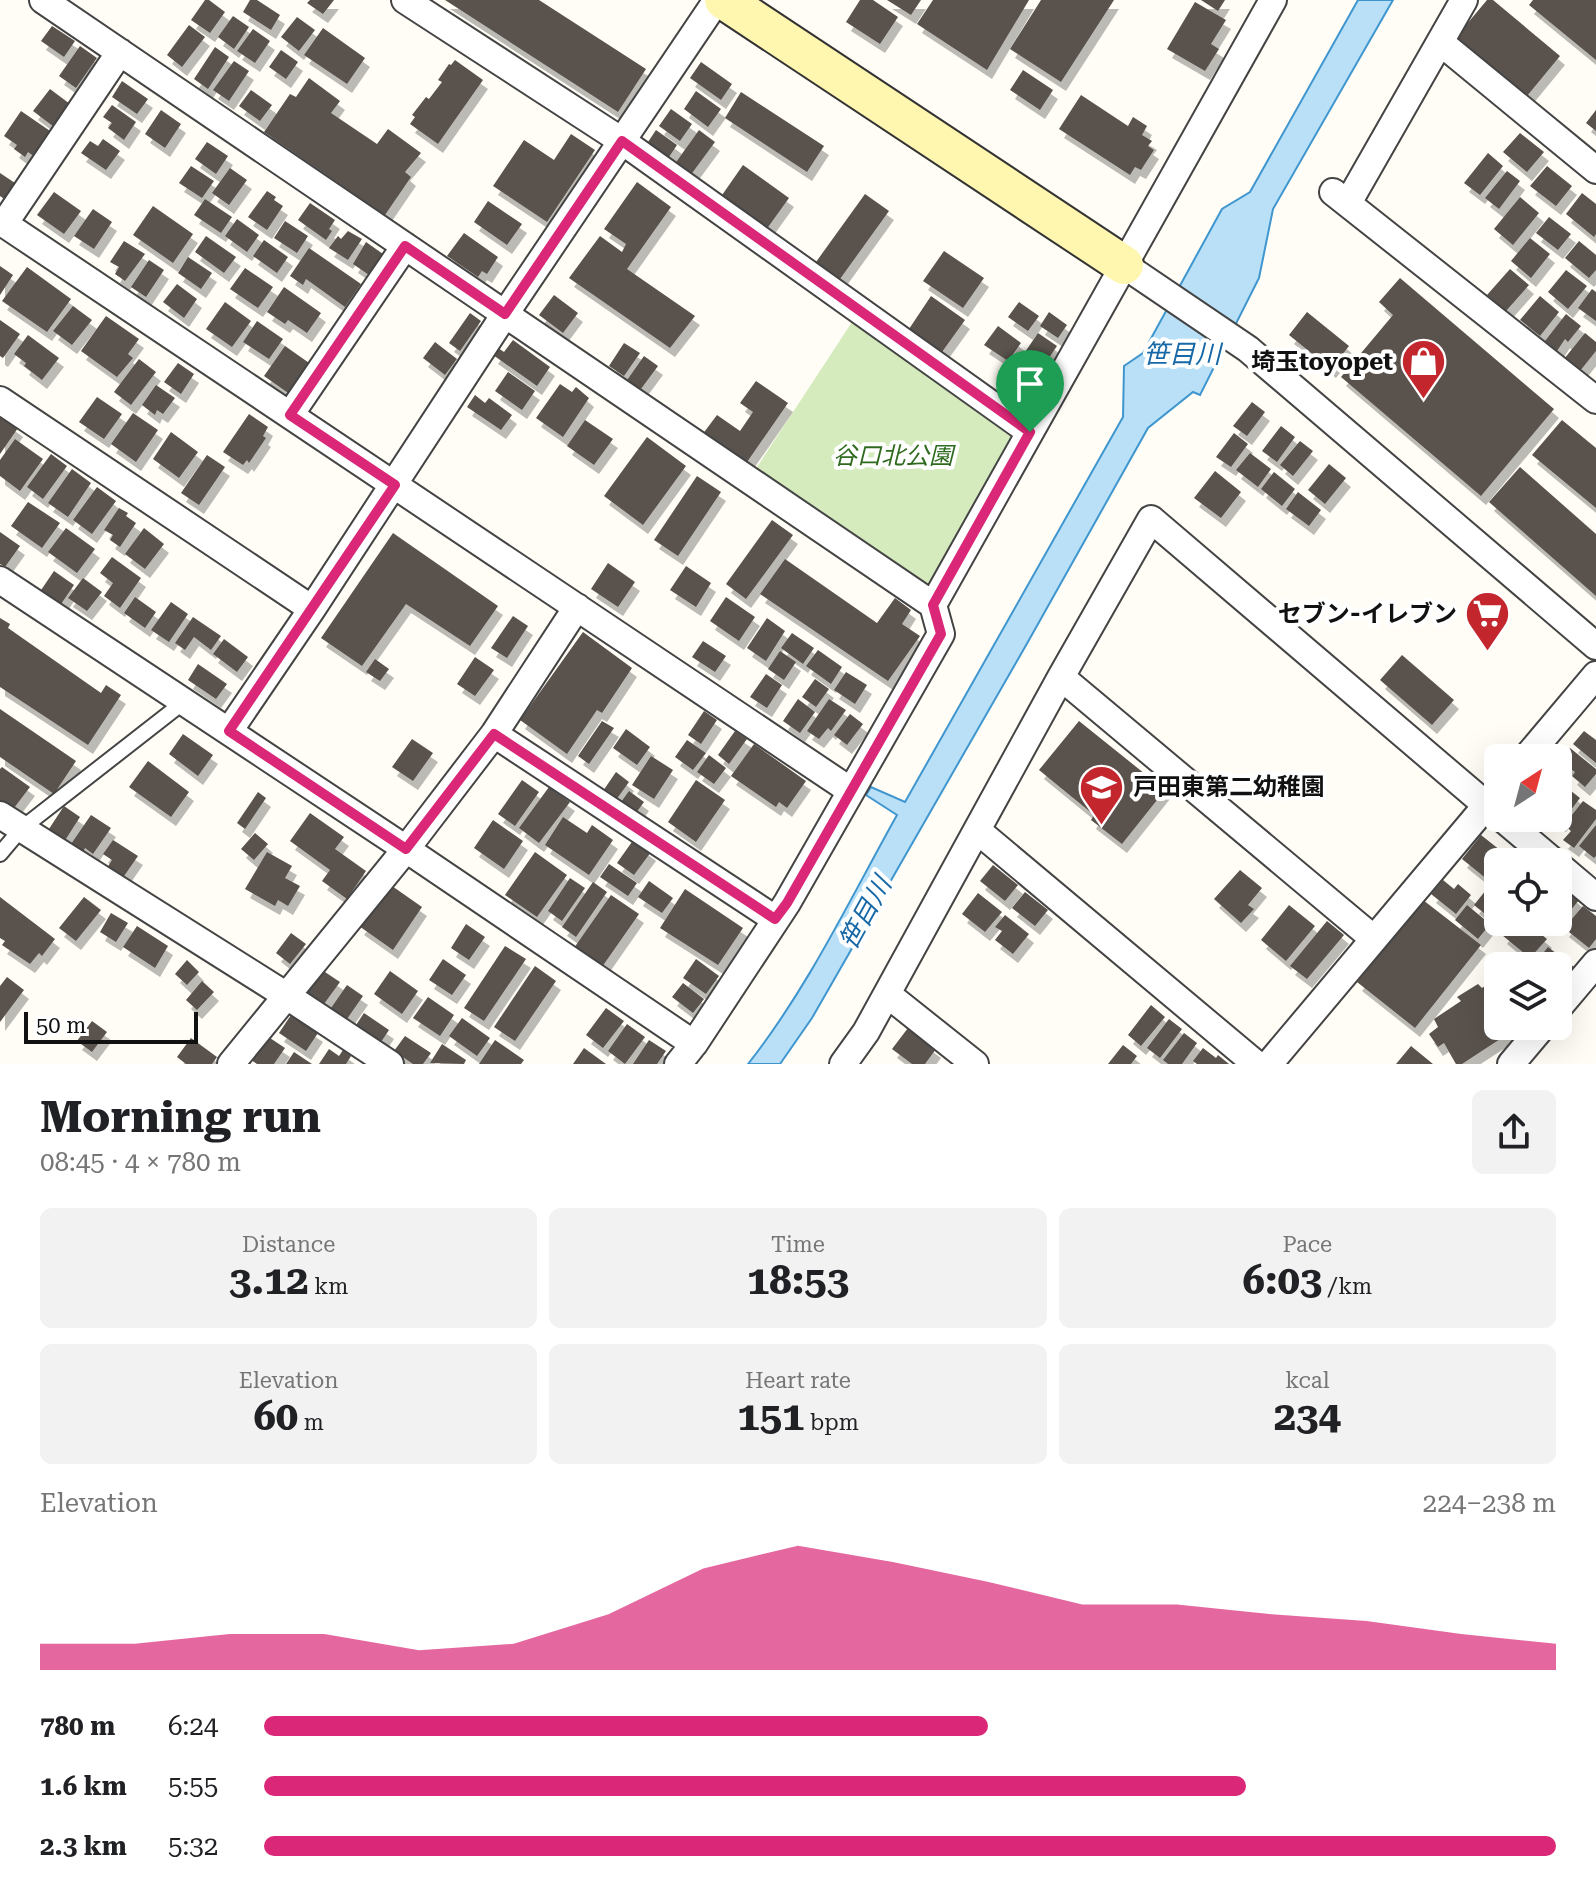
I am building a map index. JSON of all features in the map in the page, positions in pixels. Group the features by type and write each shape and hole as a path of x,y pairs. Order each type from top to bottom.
{"street":[{"path":"0,580 406,849 686,1054 787,903 941,634 933,605 43,0"},
{"path":"405,0 622,141 1030,432"},
{"path":"229,731 717,0"},
{"path":"724,0 1241,344 1596,646"},
{"path":"933,605 1030,432 1139,274 1273,0"},
{"path":"1464,0 1341,197 1594,393"},
{"path":"1440,42 1596,170"},
{"path":"120,52 2,222 851,791"},
{"path":"290,415 405,246"},
{"path":"0,400 312,609"},
{"path":"843,1064 866,1032 1151,519 1484,797"},
{"path":"231,1064 406,849 494,734 577,607"},
{"path":"1538,744 1596,675"},
{"path":"1061,677 1374,939"},
{"path":"494,734 775,919"},
{"path":"1269,1064 1374,939 1484,820"},
{"path":"11,822 390,1064"},
{"path":"978,831 1256,1064"},
{"path":"1522,832 1539,848"},
{"path":"1572,877 1596,897"},
{"path":"1572,991 1596,963"},
{"path":"887,994 975,1064"},
{"path":"1511,1064 1531,1040"}],"lane":[{"path":"0,854 11,822 185,701"}],"green space":[{"name":"谷口北公園","path":"856,316 1022,434 930,594 753,473"}],"water":[{"name":"笹目川","path":"1358,0 1393,0 1273,209 1259,278 1200,395 1193,392 1148,428 812,1018 780,1064 748,1064 809,974 897,815 866,795 871,787 905,802 1123,417 1124,366 1143,353 1222,209 1250,192"}],"building":[{"path":"205,0 225,12 210,33 191,20"},
{"path":"250,0 257,0 280,15 271,30 243,12"},
{"path":"310,0 334,0 323,14 307,3"},
{"path":"445,0 539,0 646,69 618,112"},
{"path":"860,0 873,0 898,17 880,44 846,22"},
{"path":"887,0 921,0 911,15"},
{"path":"933,0 1029,0 987,70 917,24"},
{"path":"1041,0 1114,0 1061,82 1010,49"},
{"path":"1201,0 1225,0 1218,11"},
{"path":"1487,0 1493,0 1560,56 1527,96 1456,37"},
{"path":"1533,0 1596,0 1596,60 1529,5"},
{"path":"1195,2 1226,20 1211,44 1219,49 1205,71 1167,49"},
{"path":"233,16 249,27 234,49 218,37"},
{"path":"297,17 315,30 299,51 281,37"},
{"path":"189,25 205,37 182,67 167,55"},
{"path":"52,26 75,41 64,57 41,41"},
{"path":"323,28 365,58 347,84 304,55"},
{"path":"253,29 270,41 255,63 237,51"},
{"path":"80,46 97,58 76,88 59,76"},
{"path":"215,47 229,57 208,89 194,79"},
{"path":"281,50 298,62 286,79 269,67"},
{"path":"455,60 483,80 438,144 410,124 415,117 412,115 426,97 429,99 442,82 438,80"},
{"path":"234,61 249,71 229,101 213,90"},
{"path":"701,62 732,84 721,100 690,78"},
{"path":"1023,70 1053,90 1040,110 1010,90"},
{"path":"309,78 340,101 331,113 377,144 388,129 421,153 405,172 411,177 385,215 264,132 290,94 296,97"},
{"path":"122,81 148,99 137,114 112,97"},
{"path":"50,89 70,104 54,127 33,111"},
{"path":"251,90 272,105 260,121 239,106"},
{"path":"696,91 721,109 708,127 684,109"},
{"path":"741,92 824,146 807,172 725,118"},
{"path":"1081,95 1128,126 1133,117 1147,126 1142,135 1152,141 1148,146 1154,150 1141,170 1135,167 1130,175 1059,129"},
{"path":"112,105 136,122 124,140 108,128 112,123 103,117"},
{"path":"671,109 692,124 680,141 659,126"},
{"path":"161,110 181,124 165,148 145,134"},
{"path":"1596,110 1596,131 1586,123"},
{"path":"21,111 53,133 36,158 28,152 25,157 14,149 17,145 4,136"},
{"path":"656,130 677,145 667,160 646,145"},
{"path":"699,130 715,142 690,176 674,165"},
{"path":"1520,133 1544,152 1527,172 1503,152"},
{"path":"571,134 595,150 547,222 493,186 524,140 554,160"},
{"path":"103,139 120,151 106,170 81,153 90,141 98,146"},
{"path":"207,142 228,156 216,174 195,159"},
{"path":"1488,153 1503,166 1480,195 1464,183"},
{"path":"743,165 789,198 766,230 720,198"},
{"path":"191,166 214,181 202,198 179,183"},
{"path":"1547,166 1572,186 1556,206 1530,186"},
{"path":"230,168 247,180 229,205 212,193"},
{"path":"1507,171 1520,181 1499,209 1485,198"},
{"path":"0,173 18,185 7,201 0,196"},
{"path":"637,182 671,207 627,269 695,316 670,348 569,278 600,236 622,252 626,244 604,229"},
{"path":"267,191 283,206 267,230 248,217"},
{"path":"54,192 81,211 64,234 37,215"},
{"path":"1582,193 1596,204 1594,237 1566,214"},
{"path":"865,194 889,211 840,279 816,262"},
{"path":"1520,197 1539,213 1513,245 1494,229"},
{"path":"205,199 232,217 221,233 194,215"},
{"path":"488,201 522,224 507,245 474,222"},
{"path":"310,203 335,220 326,240 298,220"},
{"path":"153,206 193,234 173,263 133,235"},
{"path":"93,209 112,222 94,249 74,236"},
{"path":"1549,217 1571,234 1558,250 1536,233"},
{"path":"237,219 259,235 247,252 225,236"},
{"path":"285,221 308,236 297,253 274,238"},
{"path":"348,231 362,239 348,260 329,248 338,236 341,239"},
{"path":"464,233 498,257 487,274 482,271 478,277 447,256"},
{"path":"206,236 236,257 224,273 195,252"},
{"path":"1530,238 1550,254 1531,278 1511,261"},
{"path":"264,240 288,257 277,273 253,256"},
{"path":"124,241 145,254 125,281 115,274 119,267 110,262"},
{"path":"1579,241 1596,255 1596,270 1589,278 1565,258"},
{"path":"366,242 383,254 369,275 353,264"},
{"path":"309,248 361,284 345,307 306,279 303,285 290,276"},
{"path":"944,251 984,278 963,308 923,281"},
{"path":"188,257 212,273 201,289 178,273"},
{"path":"149,260 164,270 146,297 131,287"},
{"path":"0,266 13,275 0,295"},
{"path":"27,267 71,299 47,332 2,301"},
{"path":"245,268 273,287 258,308 230,289"},
{"path":"1510,269 1529,285 1506,311 1487,295"},
{"path":"1566,270 1587,286 1568,309 1548,292"},
{"path":"1400,278 1554,409 1481,496 1341,377 1393,315 1379,302"},
{"path":"177,284 197,299 184,318 163,302"},
{"path":"284,287 321,313 307,333 288,320 285,324 267,312"},
{"path":"1592,289 1596,292 1596,321 1578,308"},
{"path":"554,295 578,313 563,333 539,315"},
{"path":"931,296 965,320 942,352 909,329"},
{"path":"1540,296 1559,312 1540,336 1520,320"},
{"path":"225,302 251,321 232,347 206,329"},
{"path":"1019,302 1039,316 1028,331 1008,317"},
{"path":"73,306 92,320 72,345 53,331"},
{"path":"1049,312 1067,325 1058,338 1040,326"},
{"path":"1307,312 1349,346 1331,369 1289,335"},
{"path":"470,313 481,321 460,351 449,343"},
{"path":"1566,314 1581,326 1568,342 1565,339 1557,351 1545,341"},
{"path":"106,316 139,339 128,354 133,358 117,377 81,351"},
{"path":"0,320 20,334 3,358 0,356"},
{"path":"257,321 283,339 269,359 243,342"},
{"path":"998,326 1021,343 1008,361 984,345"},
{"path":"1038,333 1057,346 1040,371 1021,358"},
{"path":"1585,333 1596,342 1596,351 1580,371 1564,359"},
{"path":"28,335 59,358 42,380 14,354"},
{"path":"513,340 550,367 537,386 493,355 498,348 504,352"},
{"path":"435,342 457,359 445,375 423,358"},
{"path":"624,343 640,353 624,376 609,366"},
{"path":"285,346 312,365 291,395 264,376"},
{"path":"644,356 658,366 638,393 625,383"},
{"path":"139,359 156,372 131,405 114,392"},
{"path":"178,363 194,374 181,394 164,382"},
{"path":"1020,369 1039,381 1020,410 1001,398"},
{"path":"508,372 535,391 522,410 495,391"},
{"path":"756,381 788,403 745,465 702,435 717,415 740,431 753,412 740,403"},
{"path":"560,384 572,392 576,387 589,398 563,437 536,418"},
{"path":"156,385 175,398 163,414 157,410 155,415 142,405"},
{"path":"475,395 485,403 489,398 512,415 501,430 467,407"},
{"path":"97,397 122,414 104,439 79,422"},
{"path":"1252,402 1265,412 1247,436 1233,426"},
{"path":"133,413 158,430 136,462 111,444"},
{"path":"249,414 268,427 263,436 266,438 249,463 247,460 243,465 223,452"},
{"path":"0,415 18,428 0,454"},
{"path":"585,420 613,439 594,465 567,446"},
{"path":"1562,420 1596,448 1596,508 1532,455"},
{"path":"1281,426 1295,437 1277,462 1262,451"},
{"path":"171,432 198,452 179,478 153,459"},
{"path":"1234,433 1248,444 1231,467 1216,457"},
{"path":"647,437 686,466 643,525 604,496"},
{"path":"15,439 43,459 20,491 0,476 0,460"},
{"path":"1300,441 1313,451 1293,476 1280,465"},
{"path":"1250,453 1271,469 1258,487 1236,470"},
{"path":"51,454 67,466 43,499 27,487"},
{"path":"207,455 225,467 199,505 181,493"},
{"path":"1329,464 1346,478 1325,504 1308,490"},
{"path":"1520,467 1596,534 1596,596 1489,502"},
{"path":"72,469 91,483 68,517 48,503"},
{"path":"1215,471 1241,492 1221,518 1194,498"},
{"path":"1274,472 1295,489 1282,506 1261,489"},
{"path":"697,476 721,492 678,556 654,540"},
{"path":"97,487 116,501 92,534 73,520"},
{"path":"1298,492 1321,510 1309,526 1286,509"},
{"path":"28,502 60,523 42,548 11,526"},
{"path":"119,508 136,523 120,547 110,540 113,535 104,530"},
{"path":"772,520 793,535 746,599 726,584"},
{"path":"66,528 95,549 77,573 48,552"},
{"path":"144,528 164,544 145,569 125,554"},
{"path":"0,532 20,546 5,567 0,564"},
{"path":"393,533 498,606 470,646 406,604 362,666 321,638"},
{"path":"112,557 141,578 120,608 104,596 113,583 100,573"},
{"path":"785,559 877,623 895,598 911,610 902,624 920,636 888,681 760,594"},
{"path":"608,563 635,582 618,607 591,589"},
{"path":"686,566 711,583 696,607 670,590"},
{"path":"54,571 74,585 57,610 37,596"},
{"path":"83,578 102,592 87,611 68,598"},
{"path":"135,597 156,612 145,628 124,613"},
{"path":"726,597 755,617 739,641 710,621"},
{"path":"171,602 188,614 169,642 151,630"},
{"path":"513,616 528,626 507,658 491,648"},
{"path":"193,617 221,636 211,650 194,637 185,650 175,643"},
{"path":"0,618 10,624 8,628 101,693 106,685 121,695 88,745 0,687"},
{"path":"767,618 785,631 766,661 747,648"},
{"path":"583,632 632,668 602,713 597,710 567,754 520,720"},
{"path":"792,633 814,648 803,664 781,648"},
{"path":"224,639 248,657 237,672 213,654"},
{"path":"703,641 726,656 715,672 692,657"},
{"path":"818,650 842,667 831,684 806,666"},
{"path":"780,651 796,662 784,680 768,669"},
{"path":"1402,655 1454,700 1432,725 1380,680"},
{"path":"475,657 494,670 475,696 457,684"},
{"path":"375,659 389,669 380,681 366,672"},
{"path":"198,664 227,684 216,699 188,680"},
{"path":"846,672 867,685 855,704 834,690"},
{"path":"766,674 782,685 767,708 750,697"},
{"path":"815,679 829,689 816,707 802,697"},
{"path":"798,699 815,712 800,733 783,721"},
{"path":"829,699 846,710 831,731 828,728 819,739 807,731"},
{"path":"0,709 76,761 54,794 0,757"},
{"path":"704,711 717,720 701,744 688,735"},
{"path":"850,714 863,724 847,745 834,735"},
{"path":"602,721 614,728 589,764 578,756"},
{"path":"1079,721 1165,790 1122,844 1091,820 1094,815 1039,770"},
{"path":"626,729 650,747 637,765 613,748"},
{"path":"735,731 747,739 729,764 718,755"},
{"path":"1584,731 1596,740 1596,763 1573,744"},
{"path":"183,734 213,755 198,776 169,754"},
{"path":"412,739 433,753 413,781 392,767"},
{"path":"687,740 706,753 693,770 675,757"},
{"path":"754,744 806,781 787,808 779,802 776,807 731,776"},
{"path":"1572,750 1596,769 1596,774 1585,787 1572,776 1575,772 1572,770"},
{"path":"709,755 726,768 714,784 697,772"},
{"path":"651,756 673,770 654,799 632,785"},
{"path":"148,761 189,792 171,817 129,787"},
{"path":"2,767 30,787 11,812 0,805"},
{"path":"616,772 629,782 616,800 603,791"},
{"path":"522,780 539,792 515,826 498,814"},
{"path":"696,780 725,800 696,842 668,822"},
{"path":"549,787 570,802 539,843 519,828"},
{"path":"629,791 644,802 636,813 621,802"},
{"path":"258,792 266,798 245,829 237,823"},
{"path":"1572,792 1580,798 1572,809"},
{"path":"1583,801 1596,810 1596,819 1574,848 1563,840 1572,832 1572,815"},
{"path":"64,806 80,817 64,842 47,832"},
{"path":"310,813 344,837 335,849 366,871 347,899 322,881 330,870 290,841"},
{"path":"91,815 111,828 93,854 71,844"},
{"path":"563,817 587,833 592,825 613,840 589,875 545,845"},
{"path":"493,820 523,841 504,869 474,848"},
{"path":"1596,825 1596,856 1594,858 1579,846"},
{"path":"255,833 268,844 254,860 241,849"},
{"path":"1481,835 1497,848 1484,848 1484,877 1462,859"},
{"path":"634,839 651,852 634,875 617,863"},
{"path":"113,840 138,856 122,879 107,868 112,860 103,854"},
{"path":"267,852 292,866 285,878 300,886 288,906 278,900 275,906 245,889"},
{"path":"535,852 567,875 537,917 505,895"},
{"path":"609,864 637,883 628,896 600,877"},
{"path":"993,865 1018,885 1005,901 980,881"},
{"path":"1240,870 1262,888 1248,905 1254,909 1241,923 1214,899"},
{"path":"570,878 585,888 562,921 548,911"},
{"path":"1443,880 1454,889 1458,884 1471,895 1456,914 1431,894"},
{"path":"649,881 673,898 662,913 638,897"},
{"path":"593,882 607,892 576,937 562,927"},
{"path":"392,886 422,907 393,950 359,926"},
{"path":"685,889 743,928 718,965 660,928"},
{"path":"1025,892 1048,910 1035,926 1012,908"},
{"path":"1484,892 1484,913 1474,905"},
{"path":"978,893 1002,912 985,932 962,914"},
{"path":"1572,894 1579,900 1572,909"},
{"path":"611,895 639,914 602,967 574,948"},
{"path":"0,897 55,939 42,956 39,953 30,964 2,945 5,941 0,938"},
{"path":"84,897 101,910 76,941 59,928"},
{"path":"1423,900 1481,945 1415,1028 1357,982"},
{"path":"1289,905 1315,926 1286,961 1261,940"},
{"path":"1467,905 1484,919 1484,932 1478,939 1455,920"},
{"path":"1583,906 1596,916 1596,939 1589,948 1572,934 1572,919"},
{"path":"111,913 128,923 116,942 100,932"},
{"path":"1005,915 1029,934 1013,954 995,940 1002,931 995,927"},
{"path":"1327,921 1344,935 1307,979 1290,966"},
{"path":"466,924 485,937 469,960 451,948"},
{"path":"137,926 168,946 155,968 123,947"},
{"path":"291,933 306,944 290,964 276,953"},
{"path":"1503,936 1543,936 1547,939 1535,952 1523,952"},
{"path":"505,946 526,959 484,1021 464,1008"},
{"path":"443,959 466,975 452,995 429,980"},
{"path":"696,959 719,976 706,994 683,978"},
{"path":"187,960 199,972 187,985 175,974"},
{"path":"535,966 556,981 515,1041 494,1027"},
{"path":"322,970 340,982 324,1004 307,992"},
{"path":"390,971 418,991 402,1014 374,994"},
{"path":"7,977 24,990 0,1022 0,986"},
{"path":"202,981 214,992 197,1010 186,1000"},
{"path":"683,983 704,999 693,1013 672,997"},
{"path":"1478,984 1484,987 1484,1040 1499,1040 1462,1064 1456,1064 1444,1043 1438,1047 1429,1034 1438,1027 1434,1019 1461,1001 1457,997"},
{"path":"347,985 363,996 347,1019 331,1008"},
{"path":"428,997 454,1015 440,1036 413,1018"},
{"path":"1151,1005 1165,1017 1141,1046 1128,1035"},
{"path":"606,1008 624,1021 603,1048 586,1035"},
{"path":"364,1013 389,1030 381,1042 356,1025"},
{"path":"291,1015 318,1033 306,1051 279,1033"},
{"path":"462,1018 490,1038 477,1056 449,1036"},
{"path":"1169,1019 1182,1029 1160,1058 1147,1048"},
{"path":"92,1021 107,1032 92,1052 77,1041"},
{"path":"627,1024 645,1037 625,1064 608,1051"},
{"path":"908,1028 936,1049 925,1064 912,1064 892,1049"},
{"path":"1184,1033 1197,1043 1182,1064 1168,1064 1163,1060"},
{"path":"267,1036 285,1048 274,1064 257,1064 251,1060"},
{"path":"405,1036 431,1053 423,1064 413,1064 394,1051"},
{"path":"191,1038 217,1057 212,1064 186,1064 177,1057"},
{"path":"495,1040 524,1060 521,1064 479,1064"},
{"path":"649,1040 666,1051 657,1064 633,1064"},
{"path":"442,1044 466,1060 464,1064 430,1063"},
{"path":"1123,1045 1137,1056 1131,1064 1108,1064"},
{"path":"1411,1046 1433,1064 1396,1064"},
{"path":"584,1048 606,1064 573,1064"},
{"path":"1203,1048 1229,1064 1197,1064 1193,1061"},
{"path":"329,1049 339,1056 343,1050 351,1056 346,1064 319,1064"},
{"path":"294,1052 312,1064 286,1064"}],"place":[{"name":"埼玉toyopet","path":"1424,401"},
{"name":"セブン-イレブン","path":"1488,653"},
{"name":"戸田東第二幼稚園","path":"1102,826"}],"route":[{"path":"622,141 1030,432 933,605 941,634 775,919 494,734 406,849 229,731 395,485 290,415 405,246 505,314 622,141"}]}
